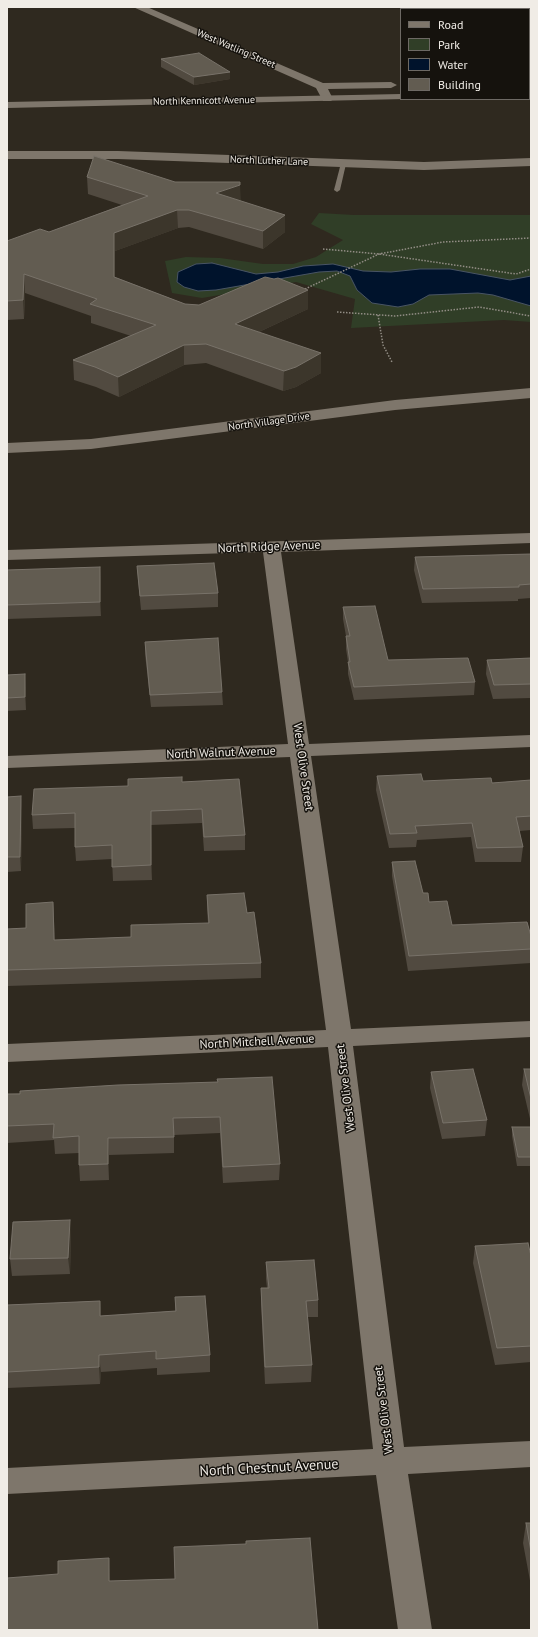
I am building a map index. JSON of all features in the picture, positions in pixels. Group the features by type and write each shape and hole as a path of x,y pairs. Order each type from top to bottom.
{"street":[{"name":"West Watling Street","path":"138,7 321,86"},
{"path":"327,99 321,86 396,84 398,97"},
{"name":"North Kennicott Avenue","path":"7,105 398,97"},
{"name":"North Luther Lane","path":"7,155 111,154 343,164 446,166 531,162"},
{"name":"North Village Drive","path":"7,448 70,445 133,439 395,405 531,393"},
{"name":"North Ridge Avenue","path":"7,555 531,538"},
{"name":"West Olive Street","path":"271,547 301,750 340,1038 390,1462 415,1630"},
{"name":"North Walnut Avenue","path":"7,762 531,741"},
{"name":"North Mitchell Avenue","path":"7,1053 531,1029"},
{"name":"North Chestnut Avenue","path":"7,1481 531,1454"}],"lane":[{"path":"337,190 343,164"}],"path":[{"path":"305,289 379,254 444,242 531,238"},
{"path":"323,248 379,254 516,274 531,269"},
{"path":"337,312 395,316 479,307 531,316"},
{"path":"378,315 383,345 392,362"}],"green space":[{"path":"319,213 354,215 531,215 531,322 504,320 351,328 355,299 296,282 202,298 172,293 165,261 186,257 220,258 263,264 293,264 316,257 343,240 311,224"}],"water":[{"path":"212,263 256,274 278,272 303,266 333,264 363,271 391,272 420,269 450,269 510,280 531,276 531,306 493,295 478,293 429,295 413,304 398,307 372,303 357,290 350,276 337,271 319,272 216,290 198,291 184,287 177,282 178,272 196,264"}],"building":[{"path":"530,12 531,12 530,37"},
{"path":"530,45 531,45 530,73"},
{"path":"199,53 230,72 194,77 161,59"},
{"path":"94,156 175,182 240,182 240,185 216,193 285,215 263,231 189,210 177,210 114,233 114,277 185,304 199,305 265,277 274,279 278,278 308,290 235,324 321,353 296,367 284,371 206,344 184,345 118,377 95,367 73,360 156,325 90,304 97,299 24,274 23,300 7,301 7,241 40,229 49,232 148,196 87,177"},
{"path":"531,554 531,584 519,585 519,587 423,589 415,557"},
{"path":"214,563 218,593 140,596 137,566"},
{"path":"100,567 100,602 7,605 7,570"},
{"path":"375,606 388,660 468,658 475,682 354,687 348,662 350,662 346,636 350,636 343,607"},
{"path":"218,638 222,692 150,695 145,642"},
{"path":"531,658 531,684 494,685 487,660"},
{"path":"25,674 25,697 7,698 7,675"},
{"path":"421,774 423,781 491,778 492,783 531,780 531,816 516,817 523,847 477,848 472,823 415,826 417,833 390,834 377,776"},
{"path":"182,777 182,782 239,779 245,835 204,837 202,809 151,811 151,865 112,867 112,845 75,847 75,813 32,815 34,789 128,786 128,779"},
{"path":"21,796 20,857 7,857 7,797"},
{"path":"415,861 423,893 428,893 429,902 447,901 452,925 527,922 531,936 531,949 409,956 392,862"},
{"path":"244,893 247,913 254,912 261,963 7,970 7,929 26,928 26,904 53,902 54,940 131,937 131,925 209,923 207,895"},
{"path":"473,1069 487,1120 443,1123 431,1072"},
{"path":"524,1069 531,1069 531,1099"},
{"path":"272,1077 280,1164 223,1167 220,1117 173,1118 174,1137 108,1138 108,1164 79,1165 79,1136 53,1138 54,1124 7,1126 7,1094 20,1094 20,1091 118,1085 218,1082 217,1079"},
{"path":"512,1127 531,1127 531,1157 518,1157"},
{"path":"70,1220 68,1258 10,1259 13,1222"},
{"path":"528,1243 531,1256 531,1346 497,1348 475,1246"},
{"path":"314,1260 318,1300 306,1301 312,1365 265,1367 261,1288 269,1288 266,1262"},
{"path":"205,1296 210,1355 156,1359 156,1351 99,1355 99,1367 7,1372 7,1305 100,1301 100,1316 176,1311 175,1297"},
{"path":"526,1523 531,1523 531,1552"},
{"path":"310,1538 318,1630 7,1630 7,1578 58,1574 58,1561 109,1558 109,1581 175,1579 174,1547 246,1544 246,1541"}]}
